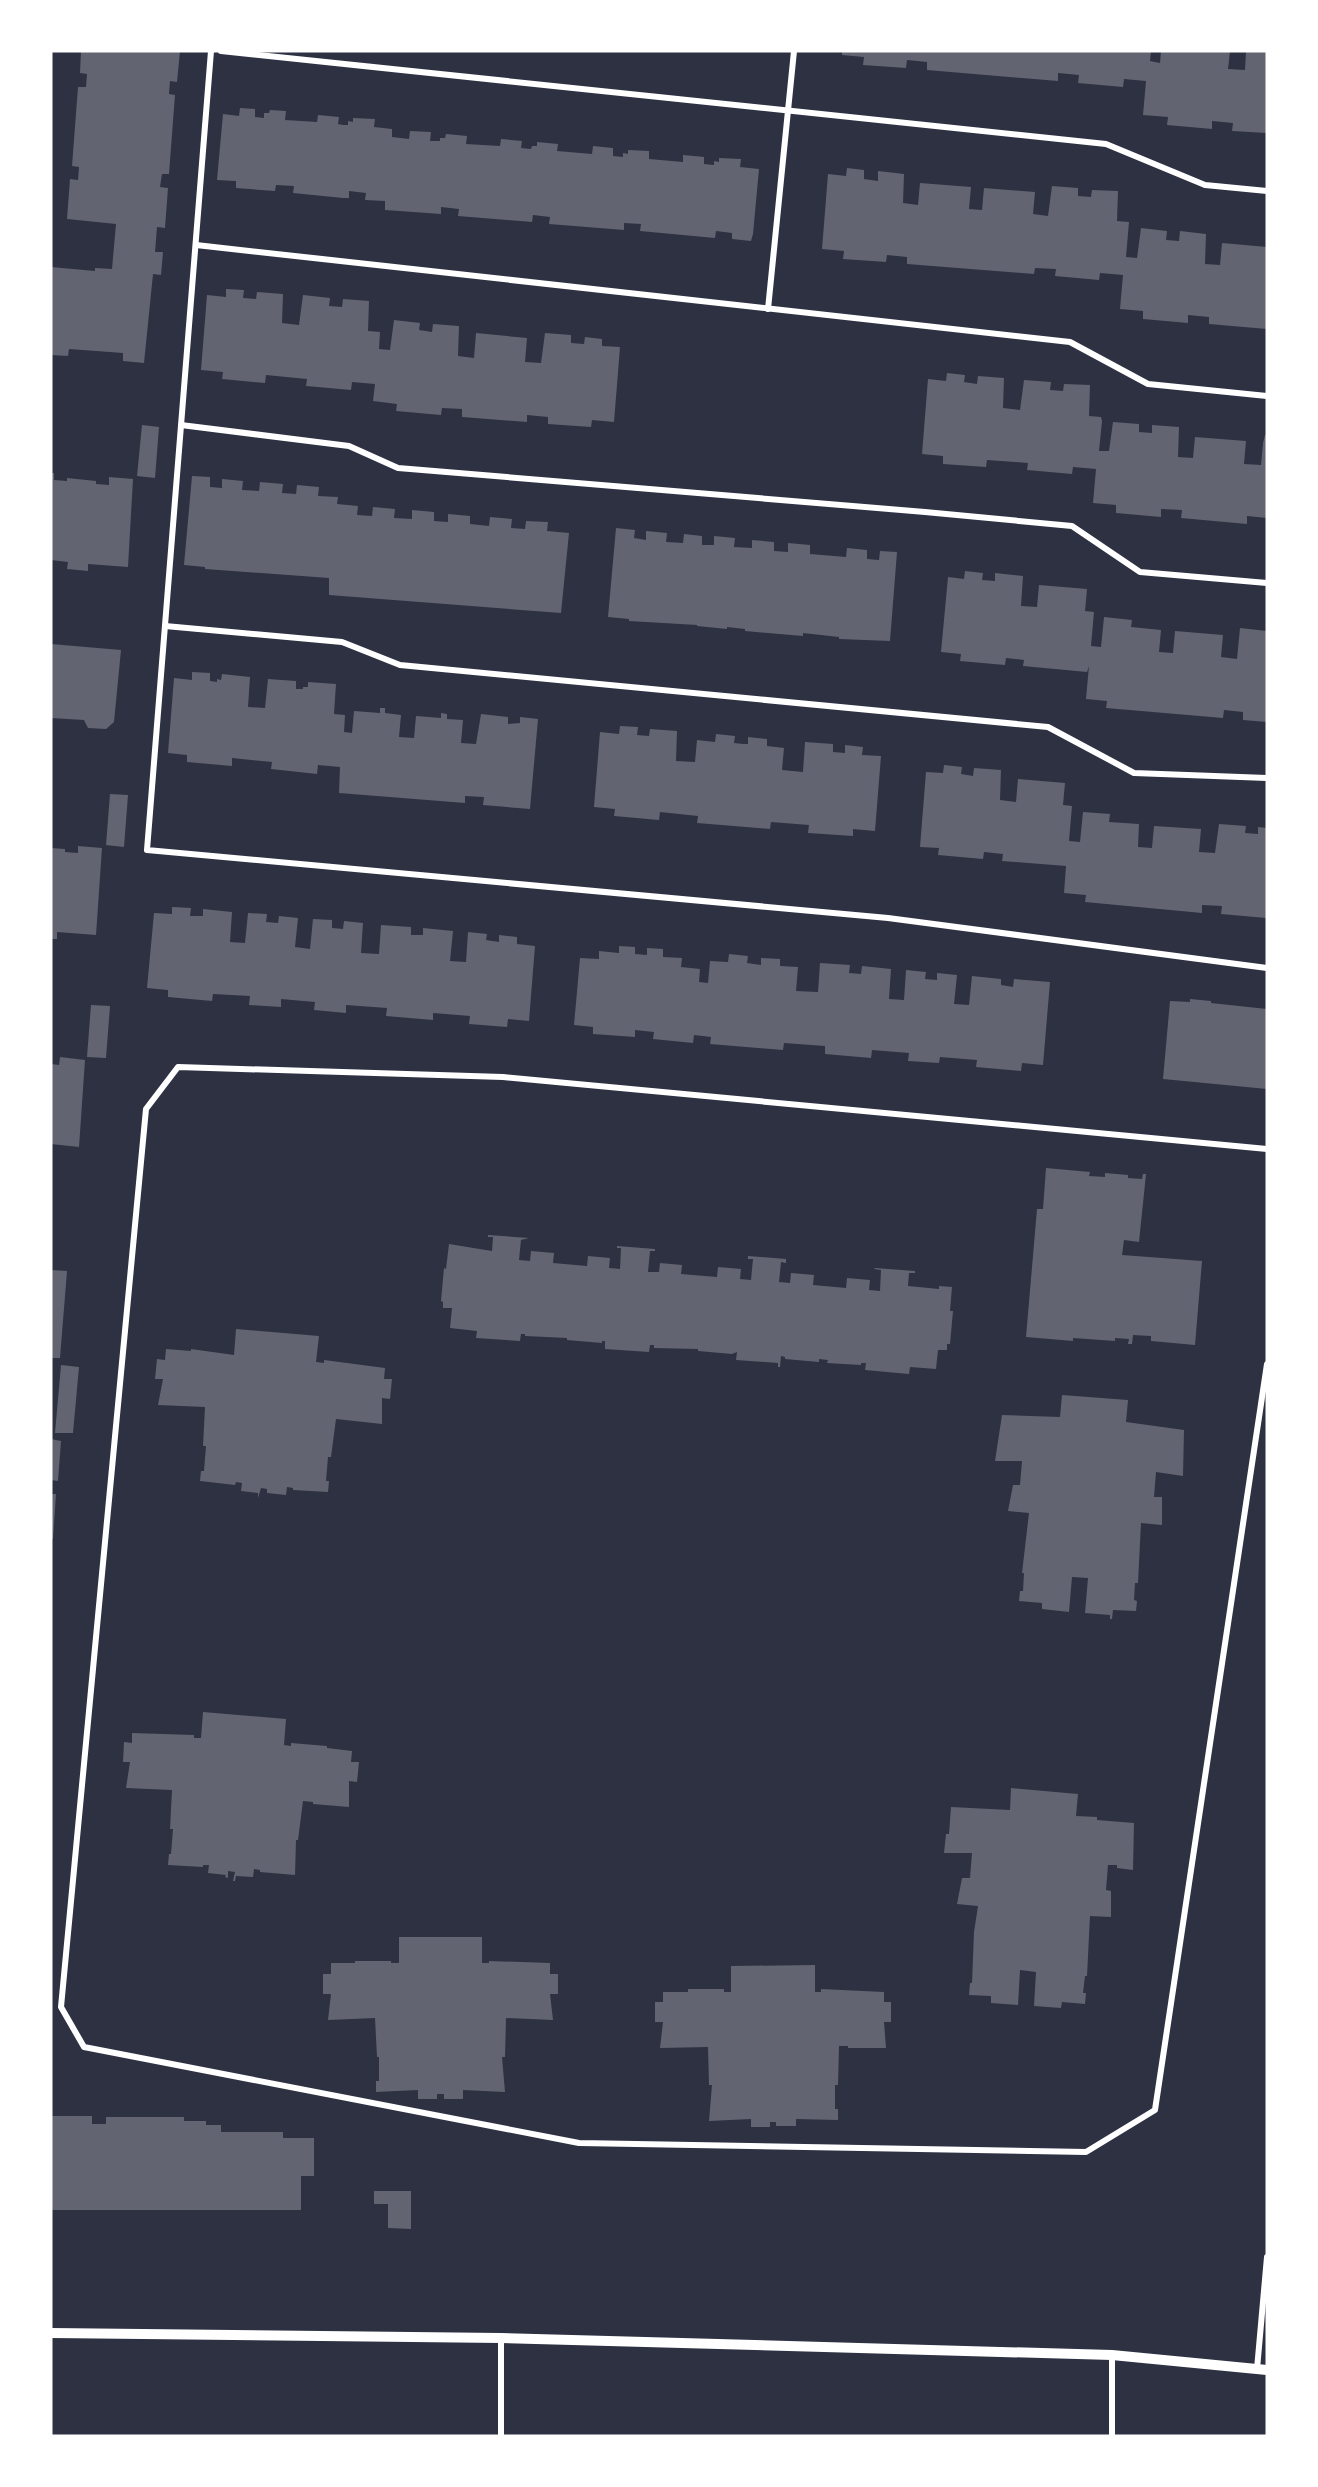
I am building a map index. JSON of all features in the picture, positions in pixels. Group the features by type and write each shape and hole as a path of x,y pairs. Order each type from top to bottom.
{"street":[{"path":"212,51 147,850 888,918 1267,968"},
{"path":"221,51 1106,144 1205,185 1267,191"},
{"path":"768,309 794,51"},
{"path":"196,245 1070,342 1148,384 1267,396"},
{"path":"181,425 349,446 398,468 1072,526 1140,572 1267,583"},
{"path":"165,626 342,642 400,665 1048,727 1134,773 1267,778"},
{"path":"1267,1149 502,1077 178,1067 146,1109 61,2007 84,2047 579,2143 1086,2152 1155,2110 1267,1364"},
{"path":"51,2333 501,2338 1112,2355 1262,2369 1267,2258"},
{"path":"501,2338 501,2436"},
{"path":"1112,2355 1112,2436"}],"building":[{"path":"81,51 180,51 177,82 170,81 169,94 175,95 169,174 162,174 160,187 168,188 165,228 157,227 155,252 163,252 161,275 153,274 144,363 123,361 123,353 69,349 68,356 51,355 51,267 95,271 95,268 112,269 116,224 67,219 70,179 78,180 79,167 72,166 78,87 86,87 87,74 80,73"},
{"path":"842,51 1151,51 1150,61 1160,63 1161,51 1230,51 1228,69 1245,70 1246,51 1267,51 1267,133 1232,131 1233,123 1212,121 1212,129 1167,125 1168,117 1143,115 1146,81 1124,79 1123,87 1078,83 1079,75 1058,73 1058,81 927,70 927,62 907,60 906,68 863,65 864,57 842,55"},
{"path":"240,108 255,109 255,117 264,118 264,113 269,113 270,110 286,111 285,120 317,122 318,115 339,117 338,124 343,125 348,125 348,121 353,122 353,118 375,119 374,127 392,129 392,137 409,139 410,131 431,132 430,141 440,141 440,138 445,138 446,134 467,136 466,144 500,146 501,139 522,141 521,148 531,149 532,146 537,146 537,142 558,144 557,151 592,154 593,146 613,148 613,156 623,157 623,153 628,154 628,150 649,151 649,159 683,162 683,155 704,157 704,164 714,165 714,161 719,162 719,158 741,159 740,167 759,169 753,234 751,241 732,239 732,233 716,231 715,238 640,231 641,224 624,223 624,230 549,224 550,217 533,215 532,222 458,216 459,209 441,207 441,214 385,210 385,201 365,200 366,193 349,191 349,198 343,198 293,193 294,186 276,185 275,191 236,188 236,181 217,180 223,114 239,116"},
{"path":"847,168 864,170 864,179 878,181 878,171 904,174 903,203 918,205 920,183 971,187 969,209 982,210 984,188 1035,192 1033,214 1048,216 1052,186 1078,188 1078,196 1091,197 1092,190 1118,191 1117,221 1129,222 1126,257 1137,258 1141,228 1167,231 1166,240 1179,241 1180,231 1206,234 1205,264 1220,265 1222,243 1267,247 1267,329 1209,324 1209,317 1188,315 1188,323 1143,319 1143,311 1120,309 1123,275 1100,273 1099,280 1055,276 1056,269 1035,268 1034,274 907,264 907,257 887,255 886,262 843,259 844,251 822,249 828,174 846,176"},
{"path":"226,289 244,290 243,298 256,299 257,292 283,294 282,323 299,325 303,295 330,298 329,306 342,307 343,299 369,301 368,331 380,332 379,349 390,350 394,320 420,323 419,330 432,332 433,324 459,326 458,356 474,358 476,333 527,338 525,362 541,363 545,333 571,335 571,343 584,344 585,337 602,339 602,346 620,347 614,422 592,420 591,427 548,424 548,417 527,415 527,422 462,417 462,409 442,408 441,415 396,411 397,404 373,401 375,384 352,382 351,390 306,386 307,379 266,375 265,383 222,379 223,372 201,370 207,295 226,297"},
{"path":"947,373 965,375 964,382 977,384 978,376 1004,378 1003,408 1020,410 1024,380 1051,382 1050,390 1063,391 1064,384 1090,385 1089,416 1101,417 1102,421 1099,451 1109,451 1113,422 1139,424 1139,432 1152,433 1152,425 1179,427 1178,457 1193,458 1195,437 1246,441 1244,464 1261,465 1263,443 1267,435 1267,518 1247,516 1247,524 1181,518 1182,510 1161,509 1161,517 1116,513 1116,505 1093,503 1096,469 1073,467 1072,474 1027,470 1028,463 987,460 986,467 943,464 943,456 922,454 928,379 946,381"},
{"path":"142,425 159,427 155,478 137,476"},
{"path":"51,473 54,473 54,480 67,481 67,478 96,481 96,484 109,485 109,477 133,479 128,567 88,564 88,571 67,569 68,562 51,560"},
{"path":"192,476 210,477 210,487 222,488 222,479 243,481 242,490 259,491 260,482 283,484 282,493 296,494 297,485 319,487 318,496 338,497 337,504 358,506 357,515 372,516 373,507 395,509 394,518 412,519 412,510 434,512 434,521 448,522 448,514 470,516 470,524 489,526 490,517 512,519 511,528 525,529 526,521 548,522 547,531 569,533 561,613 329,595 329,578 205,569 205,567 184,565"},
{"path":"616,528 635,530 634,538 646,540 646,531 667,533 666,542 683,543 684,534 702,536 702,545 714,545 714,536 735,538 734,547 752,548 752,540 774,542 774,551 788,552 788,543 810,545 810,554 846,557 847,548 867,550 867,559 879,560 880,551 897,552 890,641 839,639 839,637 803,633 803,636 745,631 745,629 727,627 727,629 629,621 629,619 608,617"},
{"path":"965,571 983,573 982,580 995,581 995,573 1023,576 1021,606 1037,607 1039,585 1087,589 1085,611 1094,612 1091,646 1101,647 1104,617 1132,620 1131,627 1161,630 1159,652 1173,653 1175,631 1223,635 1221,657 1237,659 1240,628 1267,631 1267,722 1243,720 1243,712 1224,710 1223,718 1106,708 1107,701 1086,699 1089,666 1087,672 1023,666 1024,660 1006,658 1005,665 960,661 961,654 941,652 948,577 964,579"},
{"path":"51,644 121,650 114,722 106,729 88,728 84,720 51,718"},
{"path":"192,672 210,673 210,681 217,682 217,679 221,680 222,674 250,677 248,707 265,708 268,679 296,681 296,689 308,687 308,682 336,684 334,714 345,715 344,732 352,733 354,711 380,713 380,708 385,708 385,713 401,715 399,737 414,738 416,716 441,718 441,713 447,714 447,719 463,720 461,743 476,744 481,714 508,717 508,724 520,723 520,717 538,719 530,809 483,805 484,797 465,796 465,803 339,793 340,767 318,765 317,774 271,769 272,762 232,758 232,766 187,762 187,755 168,753 174,678 192,680"},
{"path":"620,726 638,727 637,735 649,736 650,729 677,731 676,761 695,762 697,740 715,742 716,734 735,736 734,743 743,744 748,744 748,737 767,739 767,746 784,748 782,770 803,772 805,742 833,744 833,752 845,753 845,745 863,747 862,755 881,756 875,831 853,829 853,836 808,833 809,825 771,822 770,829 697,823 698,816 660,812 659,820 614,816 615,809 594,807 600,732 619,734"},
{"path":"944,765 962,767 961,774 973,776 974,768 1001,770 1000,800 1016,802 1018,779 1065,783 1063,805 1072,806 1069,841 1080,842 1083,812 1110,814 1109,822 1139,824 1138,847 1152,848 1154,826 1201,829 1199,852 1215,853 1219,824 1246,826 1245,833 1258,834 1258,827 1267,828 1266,918 1221,914 1222,906 1202,905 1202,913 1085,902 1086,895 1064,893 1066,866 1002,861 1003,854 984,852 983,859 938,855 939,848 920,847 926,772 943,773"},
{"path":"110,794 128,795 124,847 106,845"},
{"path":"78,846 102,848 96,935 57,932 57,939 51,939 51,848 78,853"},
{"path":"172,907 191,908 190,916 203,916 203,909 232,912 230,942 245,943 248,913 267,914 266,922 278,923 279,916 298,918 295,947 310,949 313,919 332,920 332,928 343,929 344,921 363,923 361,953 379,954 381,925 411,927 411,935 423,935 423,928 453,931 450,961 466,962 468,932 487,934 486,940 499,942 499,935 517,937 517,944 535,946 529,1021 508,1019 507,1027 469,1024 470,1016 433,1013 433,1020 386,1016 387,1008 346,1005 346,1013 314,1010 315,1002 281,999 281,1007 249,1005 250,996 213,994 212,1001 168,997 168,990 147,988 154,913 172,914"},
{"path":"619,946 635,947 635,954 647,955 647,948 663,949 663,957 682,958 681,967 700,969 699,982 708,983 710,961 728,962 729,954 748,956 747,963 761,965 761,958 780,959 780,966 798,967 796,991 818,992 820,963 850,965 849,973 861,974 862,966 891,969 889,999 904,1000 906,970 926,972 925,979 937,980 937,973 957,975 954,1004 969,1005 972,976 1001,979 1001,985 1013,987 1014,979 1050,982 1043,1065 1022,1063 1021,1071 976,1067 977,1060 940,1057 939,1063 908,1061 909,1053 872,1050 871,1058 825,1054 825,1046 784,1043 783,1050 710,1044 711,1037 694,1035 693,1043 653,1039 654,1032 635,1030 635,1037 593,1034 593,1027 574,1025 580,958 599,959 599,951 619,953"},
{"path":"1190,999 1267,1009 1267,1089 1163,1079 1170,1001 1190,1002"},
{"path":"91,1005 110,1006 106,1058 87,1057"},
{"path":"60,1057 85,1060 79,1147 51,1144 51,1064 59,1065"},
{"path":"1046,1168 1090,1172 1089,1176 1105,1177 1105,1173 1142,1179 1143,1174 1146,1174 1139,1242 1124,1240 1122,1255 1202,1261 1195,1345 1151,1341 1151,1336 1133,1335 1132,1344 1128,1344 1129,1339 1115,1338 1115,1341 1073,1338 1073,1341 1026,1337 1037,1209 1043,1209"},
{"path":"488,1235 529,1238 521,1240 519,1260 530,1261 531,1251 554,1253 553,1263 587,1266 588,1256 610,1258 609,1268 620,1269 621,1248 617,1246 655,1249 655,1251 650,1251 648,1272 659,1272 660,1263 682,1265 681,1274 717,1277 718,1267 741,1269 740,1279 751,1280 753,1259 748,1259 748,1256 786,1259 786,1263 781,1262 779,1282 790,1283 791,1273 814,1275 813,1285 846,1288 847,1278 870,1280 869,1290 880,1291 881,1270 875,1268 915,1271 915,1273 909,1273 908,1286 939,1289 939,1286 952,1287 950,1311 953,1311 950,1344 947,1344 947,1350 938,1350 936,1369 910,1367 909,1374 865,1370 866,1363 861,1363 861,1365 827,1363 828,1360 819,1359 819,1362 785,1359 781,1356 780,1367 778,1367 778,1363 736,1360 737,1352 732,1354 698,1351 698,1349 654,1348 654,1345 650,1345 649,1352 605,1349 605,1341 602,1343 567,1340 567,1338 525,1336 525,1334 521,1334 520,1341 476,1338 477,1331 450,1328 452,1308 443,1308 441,1301 444,1268 446,1269 449,1244 492,1251 493,1237 488,1237"},
{"path":"51,1270 67,1271 60,1358 51,1358"},
{"path":"236,1329 319,1336 316,1362 324,1363 324,1360 385,1368 384,1379 392,1379 390,1399 382,1398 382,1424 336,1419 331,1457 328,1457 326,1481 329,1481 328,1492 293,1490 287,1487 286,1495 267,1493 267,1489 261,1488 258,1498 258,1493 241,1491 242,1483 236,1482 235,1485 200,1481 201,1471 204,1471 206,1446 203,1446 205,1407 158,1405 163,1379 155,1379 157,1359 165,1360 166,1349 191,1351 191,1349 234,1355"},
{"path":"61,1365 79,1367 73,1433 55,1433"},
{"path":"1062,1395 1128,1400 1126,1422 1184,1430 1183,1476 1156,1472 1154,1497 1162,1497 1162,1525 1141,1523 1138,1583 1135,1583 1134,1600 1137,1601 1136,1611 1113,1610 1112,1619 1110,1615 1085,1613 1088,1578 1072,1577 1069,1612 1042,1609 1042,1603 1019,1601 1020,1591 1023,1591 1024,1573 1022,1573 1029,1513 1008,1511 1013,1485 1020,1485 1022,1461 995,1461 1002,1415 1060,1417"},
{"path":"51,1439 61,1441 58,1481 51,1480"},
{"path":"51,1494 56,1494 53,1539 51,1539"},
{"path":"203,1712 286,1719 284,1745 291,1746 291,1743 327,1746 327,1748 352,1751 351,1762 359,1762 357,1782 349,1781 349,1807 303,1801 298,1840 296,1840 295,1875 260,1872 254,1869 253,1877 236,1876 233,1881 235,1872 228,1871 228,1878 225,1877 226,1875 208,1873 209,1865 203,1865 203,1867 168,1865 173,1829 170,1829 172,1790 126,1788 130,1762 123,1762 124,1742 132,1743 132,1733 194,1735 194,1738 201,1738"},
{"path":"1011,1788 1078,1794 1076,1816 1134,1823 1133,1870 1108,1865 1106,1890 1111,1891 1111,1917 1090,1916 1087,1976 1085,1976 1083,1993 1086,1993 1085,2004 1062,2002 1061,2008 1034,2006 1036,1972 1020,1970 1018,2005 991,2003 991,1996 969,1995 978,1906 957,1904 962,1878 970,1878 972,1853 944,1853 946,1834 949,1834 951,1807 1010,1810"},
{"path":"399,1937 482,1937 482,1963 489,1963 489,1961 550,1963 550,1974 558,1974 558,1994 550,1994 553,2020 506,2018 505,2057 502,2057 505,2092 463,2090 463,2099 444,2099 444,2094 437,2094 437,2099 418,2099 418,2090 376,2092 376,2081 379,2081 379,2057 377,2057 375,2018 328,2020 331,1994 323,1994 323,1974 331,1974 331,1963 391,1961 391,1963 399,1963"},
{"path":"815,1965 815,1992 821,1992 821,1989 884,1992 884,2002 891,2002 891,2022 884,2022 886,2048 839,2046 838,2085 835,2085 835,2109 838,2109 838,2120 796,2119 796,2126 776,2126 776,2122 770,2122 770,2127 751,2127 751,2119 709,2121 712,2085 709,2085 708,2047 660,2048 663,2022 655,2022 655,2002 663,2002 663,1992 724,1989 724,1992 731,1992 731,1966"},
{"path":"51,2116 92,2116 92,2124 106,2124 106,2117 184,2117 184,2121 206,2121 206,2125 221,2125 221,2132 283,2132 283,2138 314,2138 314,2176 301,2176 301,2210 51,2210"},
{"path":"374,2191 411,2191 411,2229 388,2228 388,2204 374,2204"}]}
